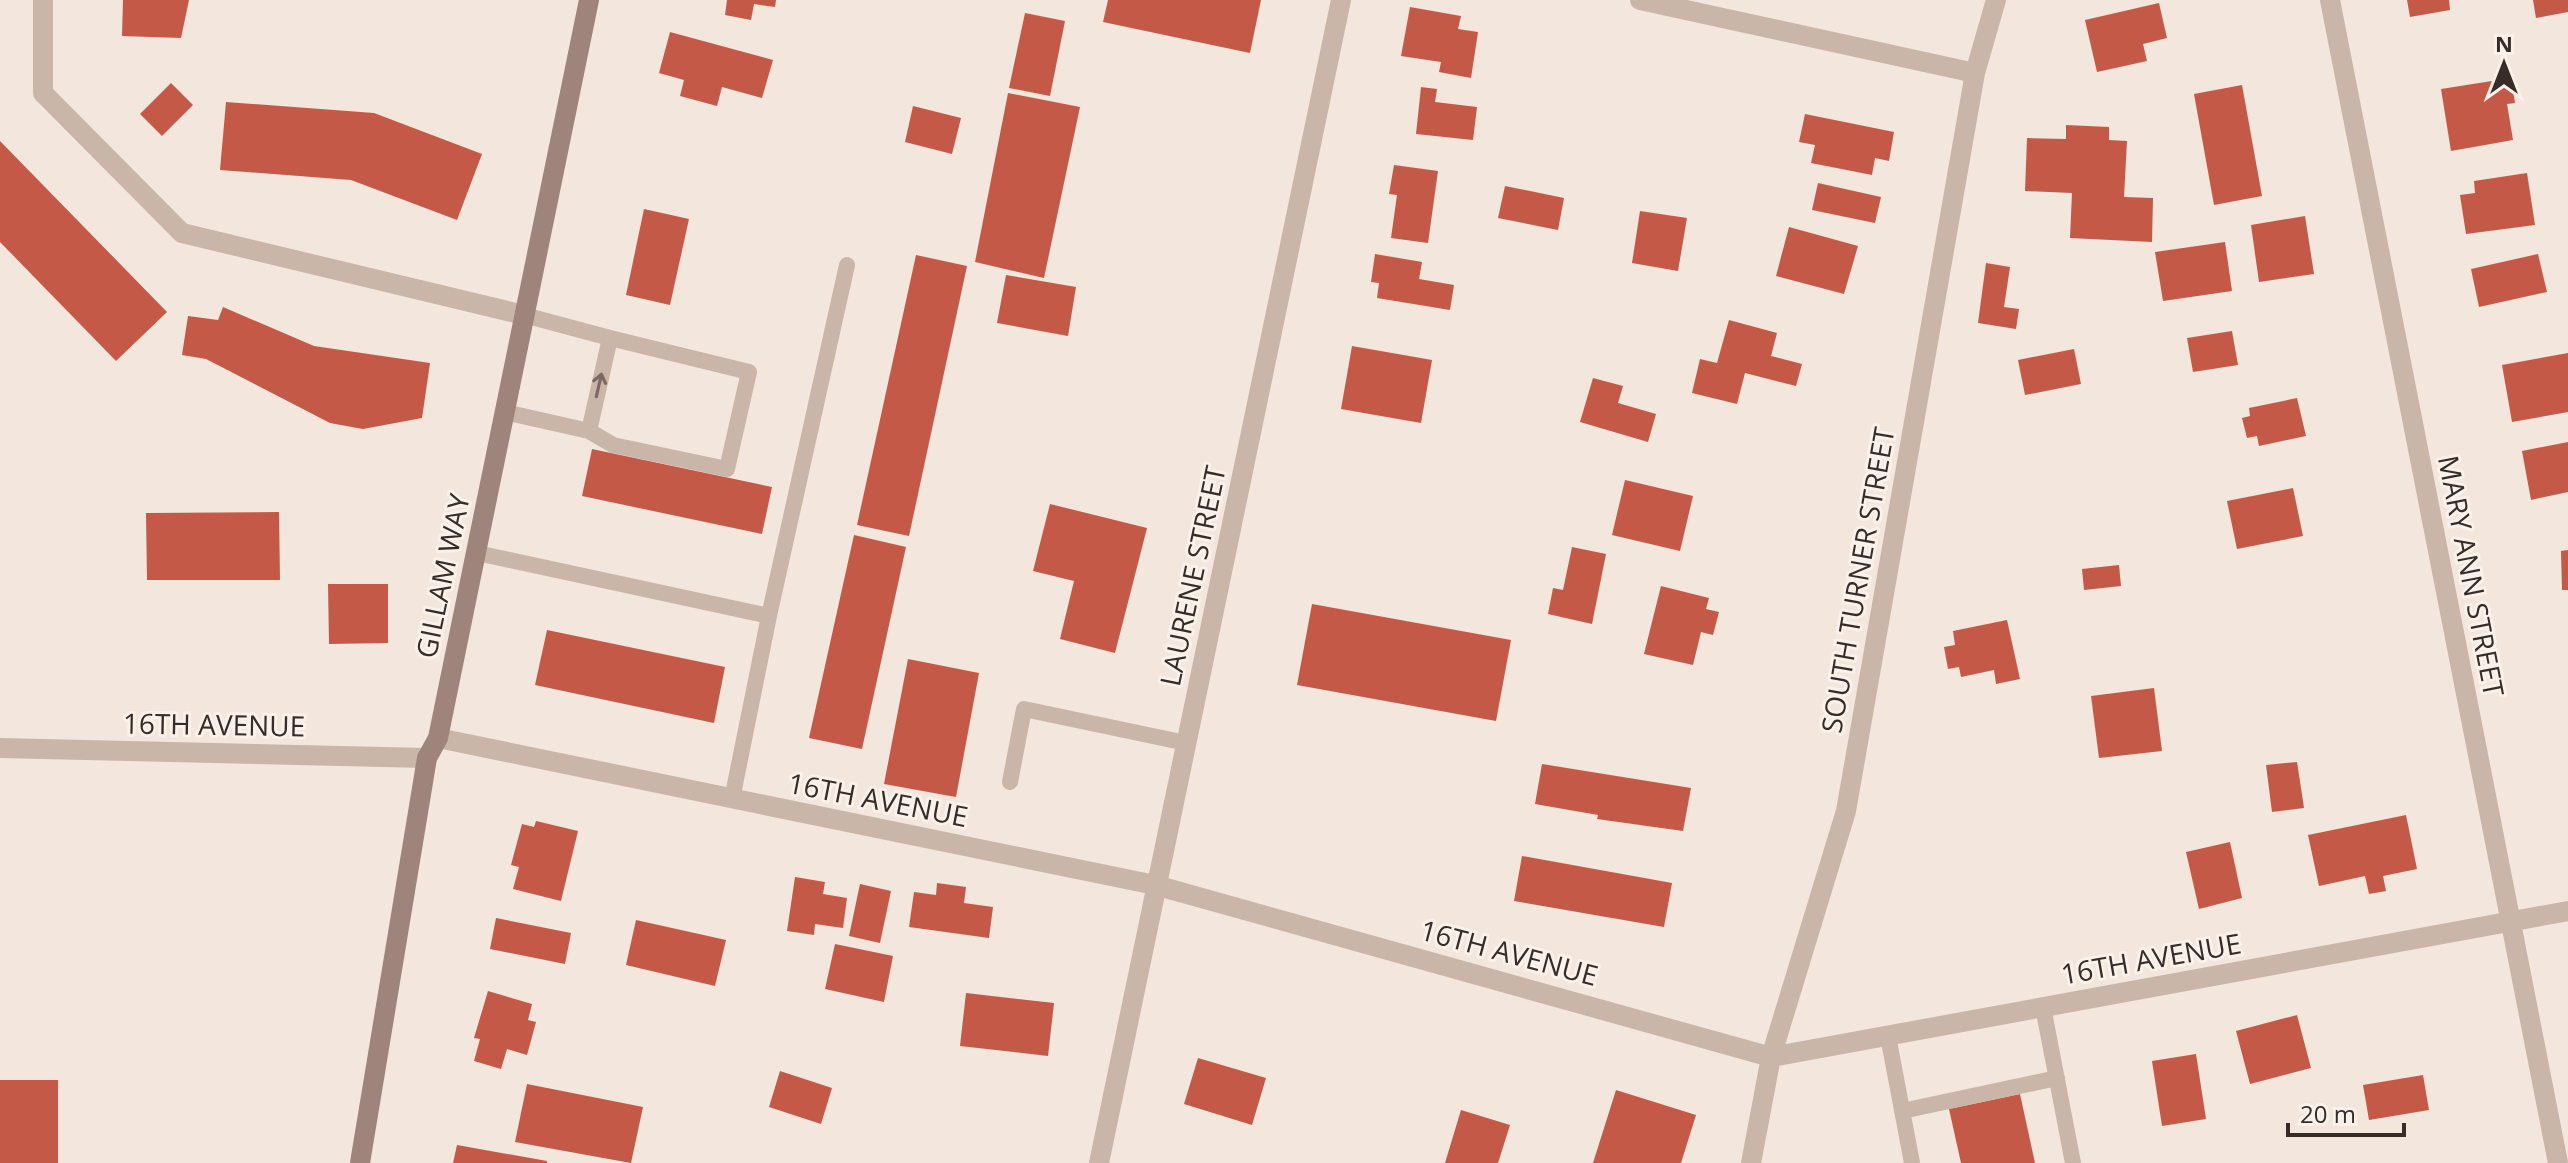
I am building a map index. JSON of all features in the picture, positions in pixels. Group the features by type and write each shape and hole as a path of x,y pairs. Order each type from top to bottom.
{"street":[{"path":"43,0 43,93 182,233 524,315"},
{"name":"GILLAM WAY","path":"360,1163 427,758 438,738 589,0"},
{"name":"LAURENE STREET","path":"1099,1163 1341,0"},
{"path":"1640,0 1975,73"},
{"name":"SOUTH TURNER STREET","path":"1751,1163 1771,1057 1846,811 1975,73 1996,0"},
{"name":"MARY ANN STREET","path":"2330,0 2558,1163"},
{"name":"16TH AVENUE","path":"438,738 1155,885 1771,1057 2568,911"},
{"name":"16TH AVENUE","path":"0,748 427,758"}],"lane":[{"path":"732,799 847,265"},
{"path":"505,412 589,431 613,445 727,469 749,372 524,315"},
{"path":"589,431 610,338"},
{"path":"477,553 769,616"},
{"path":"1010,782 1024,709 1186,743"},
{"path":"2043,1007 2073,1163"},
{"path":"1888,1036 1912,1163"},
{"path":"1902,1111 2057,1078"}],"building":[{"path":"123,0 189,0 181,38 122,36"},
{"path":"727,0 776,0 775,7 754,4 751,20 725,15"},
{"path":"1108,0 1261,0 1250,53 1103,22"},
{"path":"2407,0 2449,0 2450,10 2410,17"},
{"path":"2533,0 2568,0 2568,12 2536,18"},
{"path":"2159,3 2167,38 2143,44 2147,61 2097,72 2085,20"},
{"path":"1410,7 1461,16 1458,29 1478,32 1471,78 1439,72 1441,62 1401,56"},
{"path":"1025,13 1065,21 1050,96 1009,88"},
{"path":"670,32 773,60 762,98 722,87 717,106 680,96 684,80 659,73"},
{"path":"2511,78 2515,103 2507,104 2513,140 2451,151 2441,89"},
{"path":"171,83 193,105 162,136 140,114"},
{"path":"2242,85 2262,196 2214,205 2194,94"},
{"path":"1421,87 1437,89 1435,102 1477,107 1473,140 1416,134"},
{"path":"1008,93 1080,107 1044,278 975,262"},
{"path":"226,102 374,113 482,154 457,220 351,180 220,170"},
{"path":"913,106 961,118 952,154 905,142"},
{"path":"1805,114 1894,132 1889,161 1875,158 1872,175 1811,163 1815,145 1799,142"},
{"path":"2066,125 2109,127 2109,140 2127,141 2124,197 2153,198 2152,242 2070,238 2072,193 2025,191 2027,138 2066,139"},
{"path":"0,141 167,312 116,361 0,242"},
{"path":"1394,165 1438,171 1428,243 1391,238 1397,195 1389,194"},
{"path":"2527,173 2535,225 2466,234 2460,195 2475,193 2474,181"},
{"path":"1818,183 1881,197 1875,223 1812,210"},
{"path":"1505,186 1564,198 1558,230 1498,218"},
{"path":"644,209 689,219 670,305 626,295"},
{"path":"1640,211 1687,218 1678,271 1632,263"},
{"path":"2305,216 2314,274 2259,282 2251,225"},
{"path":"1789,227 1858,246 1844,294 1776,276"},
{"path":"2225,242 2232,291 2163,301 2155,252"},
{"path":"1375,254 1422,262 1419,279 1454,285 1450,310 1377,298 1379,283 1371,282"},
{"path":"2538,254 2547,292 2479,307 2471,269"},
{"path":"916,255 967,266 909,536 857,525"},
{"path":"1986,263 2010,267 2004,307 2019,309 2016,329 1978,323"},
{"path":"1006,275 1076,287 1068,336 997,323"},
{"path":"223,307 314,346 430,363 422,418 363,429 330,423 206,359 182,355 188,316 218,320"},
{"path":"1729,320 1777,333 1771,356 1802,364 1796,386 1745,373 1737,404 1692,393 1700,359 1717,363"},
{"path":"2232,331 2238,365 2193,372 2187,338"},
{"path":"1352,346 1432,360 1421,423 1341,409"},
{"path":"2074,349 2081,384 2025,395 2018,360"},
{"path":"2568,353 2568,412 2512,422 2502,365"},
{"path":"1593,378 1623,386 1618,403 1656,414 1648,442 1580,422"},
{"path":"2297,398 2306,436 2259,446 2257,436 2247,438 2242,418 2250,416 2249,408"},
{"path":"2568,442 2568,492 2531,500 2522,451"},
{"path":"592,449 772,487 762,534 582,496"},
{"path":"1625,480 1693,496 1680,551 1612,535"},
{"path":"2293,488 2303,536 2237,549 2227,501"},
{"path":"1050,504 1147,528 1115,653 1060,639 1074,581 1033,571"},
{"path":"279,512 280,580 147,580 146,513"},
{"path":"854,535 906,547 862,749 809,738"},
{"path":"1572,547 1606,554 1592,624 1548,614 1553,588 1563,590"},
{"path":"2568,550 2568,590 2562,590 2561,551"},
{"path":"2119,565 2121,586 2084,590 2082,569"},
{"path":"328,584 388,584 388,643 329,644"},
{"path":"1661,586 1709,598 1706,609 1719,612 1713,635 1701,632 1693,665 1644,654"},
{"path":"1312,604 1511,640 1496,721 1297,685"},
{"path":"2007,620 2020,679 1996,684 1994,670 1961,677 1959,667 1948,669 1944,647 1955,645 1953,631"},
{"path":"547,630 725,667 714,723 535,685"},
{"path":"908,659 979,673 956,797 884,784"},
{"path":"2154,688 2162,751 2099,758 2091,696"},
{"path":"2297,762 2304,808 2272,812 2266,765"},
{"path":"1542,764 1691,788 1683,831 1597,819 1598,815 1535,804"},
{"path":"2406,815 2417,869 2383,876 2386,891 2369,894 2365,876 2319,886 2308,835"},
{"path":"536,821 578,831 561,901 513,889 519,867 511,865 522,824 534,827"},
{"path":"2230,842 2242,898 2199,909 2186,852"},
{"path":"1522,856 1672,883 1664,927 1514,901"},
{"path":"795,877 825,882 823,894 847,898 843,928 815,924 814,935 787,931"},
{"path":"937,883 966,887 964,903 993,907 989,938 909,927 914,892 936,895"},
{"path":"860,884 891,891 880,943 849,936"},
{"path":"496,918 571,933 565,964 490,949"},
{"path":"636,920 726,940 715,986 626,965"},
{"path":"835,944 893,956 884,1002 825,989"},
{"path":"488,991 532,1004 528,1020 536,1022 527,1055 507,1049 501,1069 474,1061 480,1039 474,1038"},
{"path":"966,993 1054,1003 1048,1056 960,1046"},
{"path":"2297,1015 2311,1068 2250,1084 2236,1031"},
{"path":"2196,1054 2206,1119 2162,1126 2152,1061"},
{"path":"1198,1058 1266,1078 1252,1125 1184,1104"},
{"path":"780,1071 832,1088 821,1124 769,1107"},
{"path":"2423,1075 2429,1110 2369,1120 2363,1085"},
{"path":"0,1080 58,1080 58,1163 0,1163"},
{"path":"527,1084 643,1107 631,1163 515,1142"},
{"path":"1616,1090 1696,1115 1681,1163 1593,1163"},
{"path":"2020,1094 2035,1163 1961,1163 1949,1109"},
{"path":"1461,1110 1510,1125 1498,1163 1445,1163"},
{"path":"457,1145 547,1161 547,1163 453,1163"}]}
